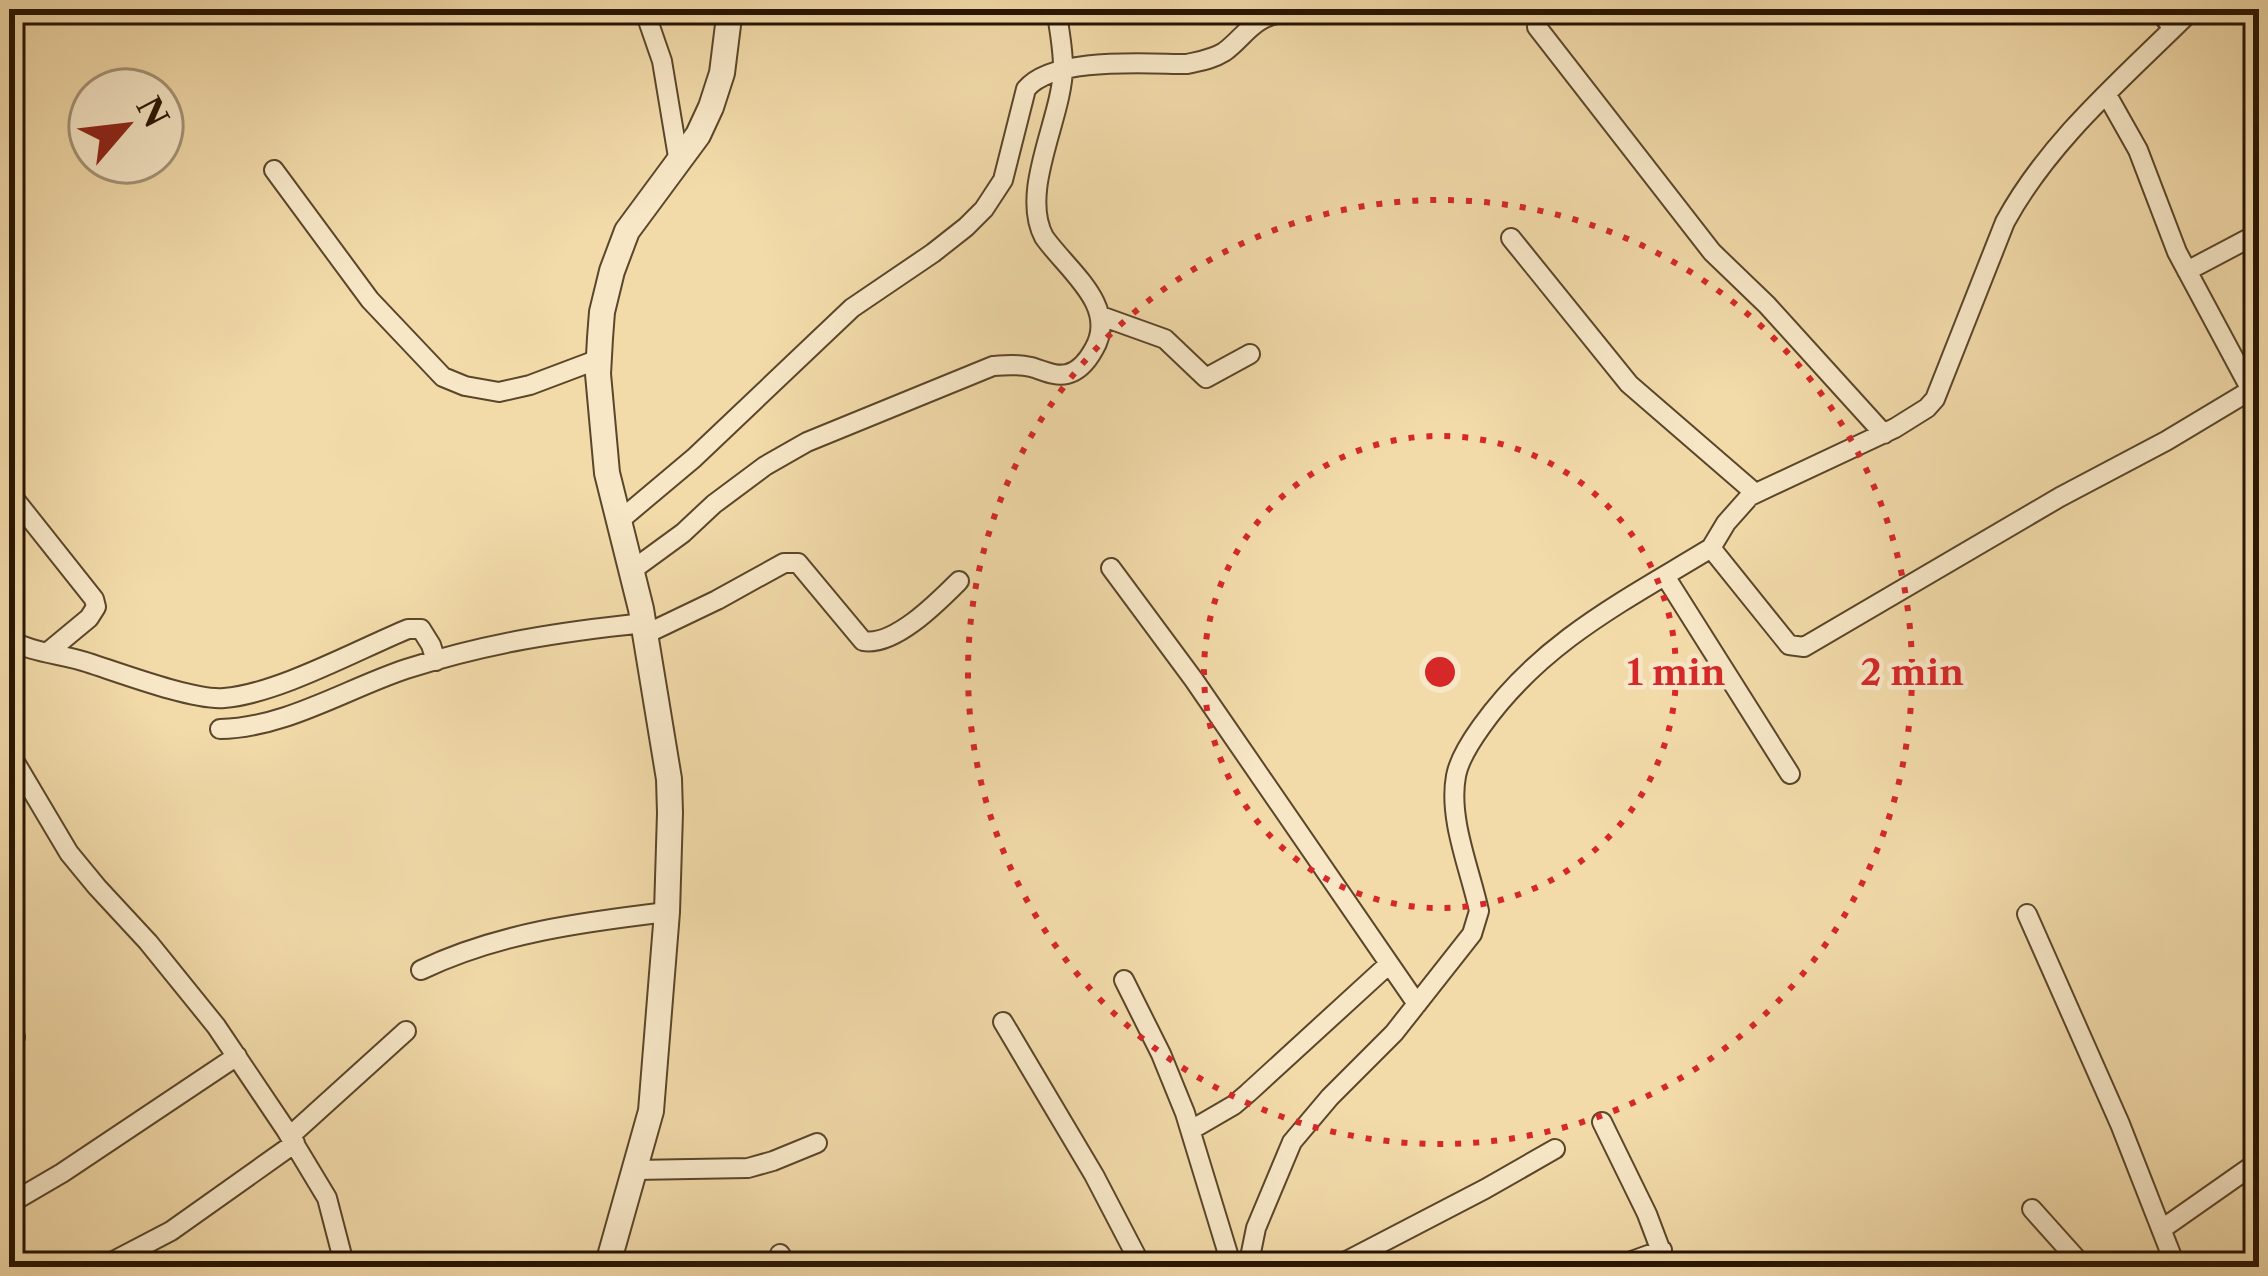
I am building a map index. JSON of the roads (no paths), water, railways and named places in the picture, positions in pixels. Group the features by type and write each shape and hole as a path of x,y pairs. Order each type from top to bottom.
{"street":[{"path":"644,9 662,61 679,163"},
{"path":"607,1267 651,1111 667,912 669,779 645,629 608,472 598,359 602,312 620,246 637,215 698,135 711,107 722,73 730,9"},
{"path":"631,571 751,476 807,442 993,366 1028,367 1055,375 1077,371 1088,360 1100,340 1101,316 1091,294 1044,237 1036,212 1056,9"},
{"path":"619,521 694,458 852,308 933,254 984,209 1003,180 1026,89 1051,73 1206,60 1274,14 1317,9"},
{"path":"1248,1267 1256,1228 1292,1142 1394,1034 1472,934 1479,910 1457,820 1455,792 1456,772 1474,736 1523,674 1551,649 1711,548 1738,508 1755,493 1884,434 1935,399 2017,200 2107,95 2193,9"},
{"path":"1538,27 1712,252 1884,434"},
{"path":"1711,548 1789,645 1804,647 2060,497 2255,395 2187,271 2138,149 2107,95"},
{"path":"274,170 370,300 443,377 499,392 598,359"},
{"path":"2187,271 2259,233"},
{"path":"1511,238 1629,384 1755,493"},
{"path":"1101,316 1165,339 1206,379 1250,353"},
{"path":"9,492 97,607 48,652"},
{"path":"220,729 255,725 377,679 517,639 645,629 718,600 793,561 868,643 904,628 959,581"},
{"path":"1111,568 1417,1004"},
{"path":"1665,576 1790,774"},
{"path":"9,639 21,647 222,699 288,680 408,629 421,629 436,661"},
{"path":"9,752 69,853 148,942 237,1056 292,1140 327,1198 345,1267"},
{"path":"421,970 474,947 551,928 667,912"},
{"path":"2027,914 2120,1124 2176,1267"},
{"path":"1191,1130 1234,1105 1389,964"},
{"path":"1124,980 1161,1054 1191,1130 1232,1267"},
{"path":"1003,1022 1094,1175 1142,1267"},
{"path":"102,1267 171,1231 292,1140 406,1031"},
{"path":"9,1204 237,1056"},
{"path":"1602,1122 1664,1258 1615,1267"},
{"path":"634,1170 748,1168 817,1143"},
{"path":"1335,1267 1555,1149"},
{"path":"2162,1229 2259,1161"},
{"path":"2032,1209 2084,1267"}],"lane":[{"path":"2154,9 2170,33"}]}
